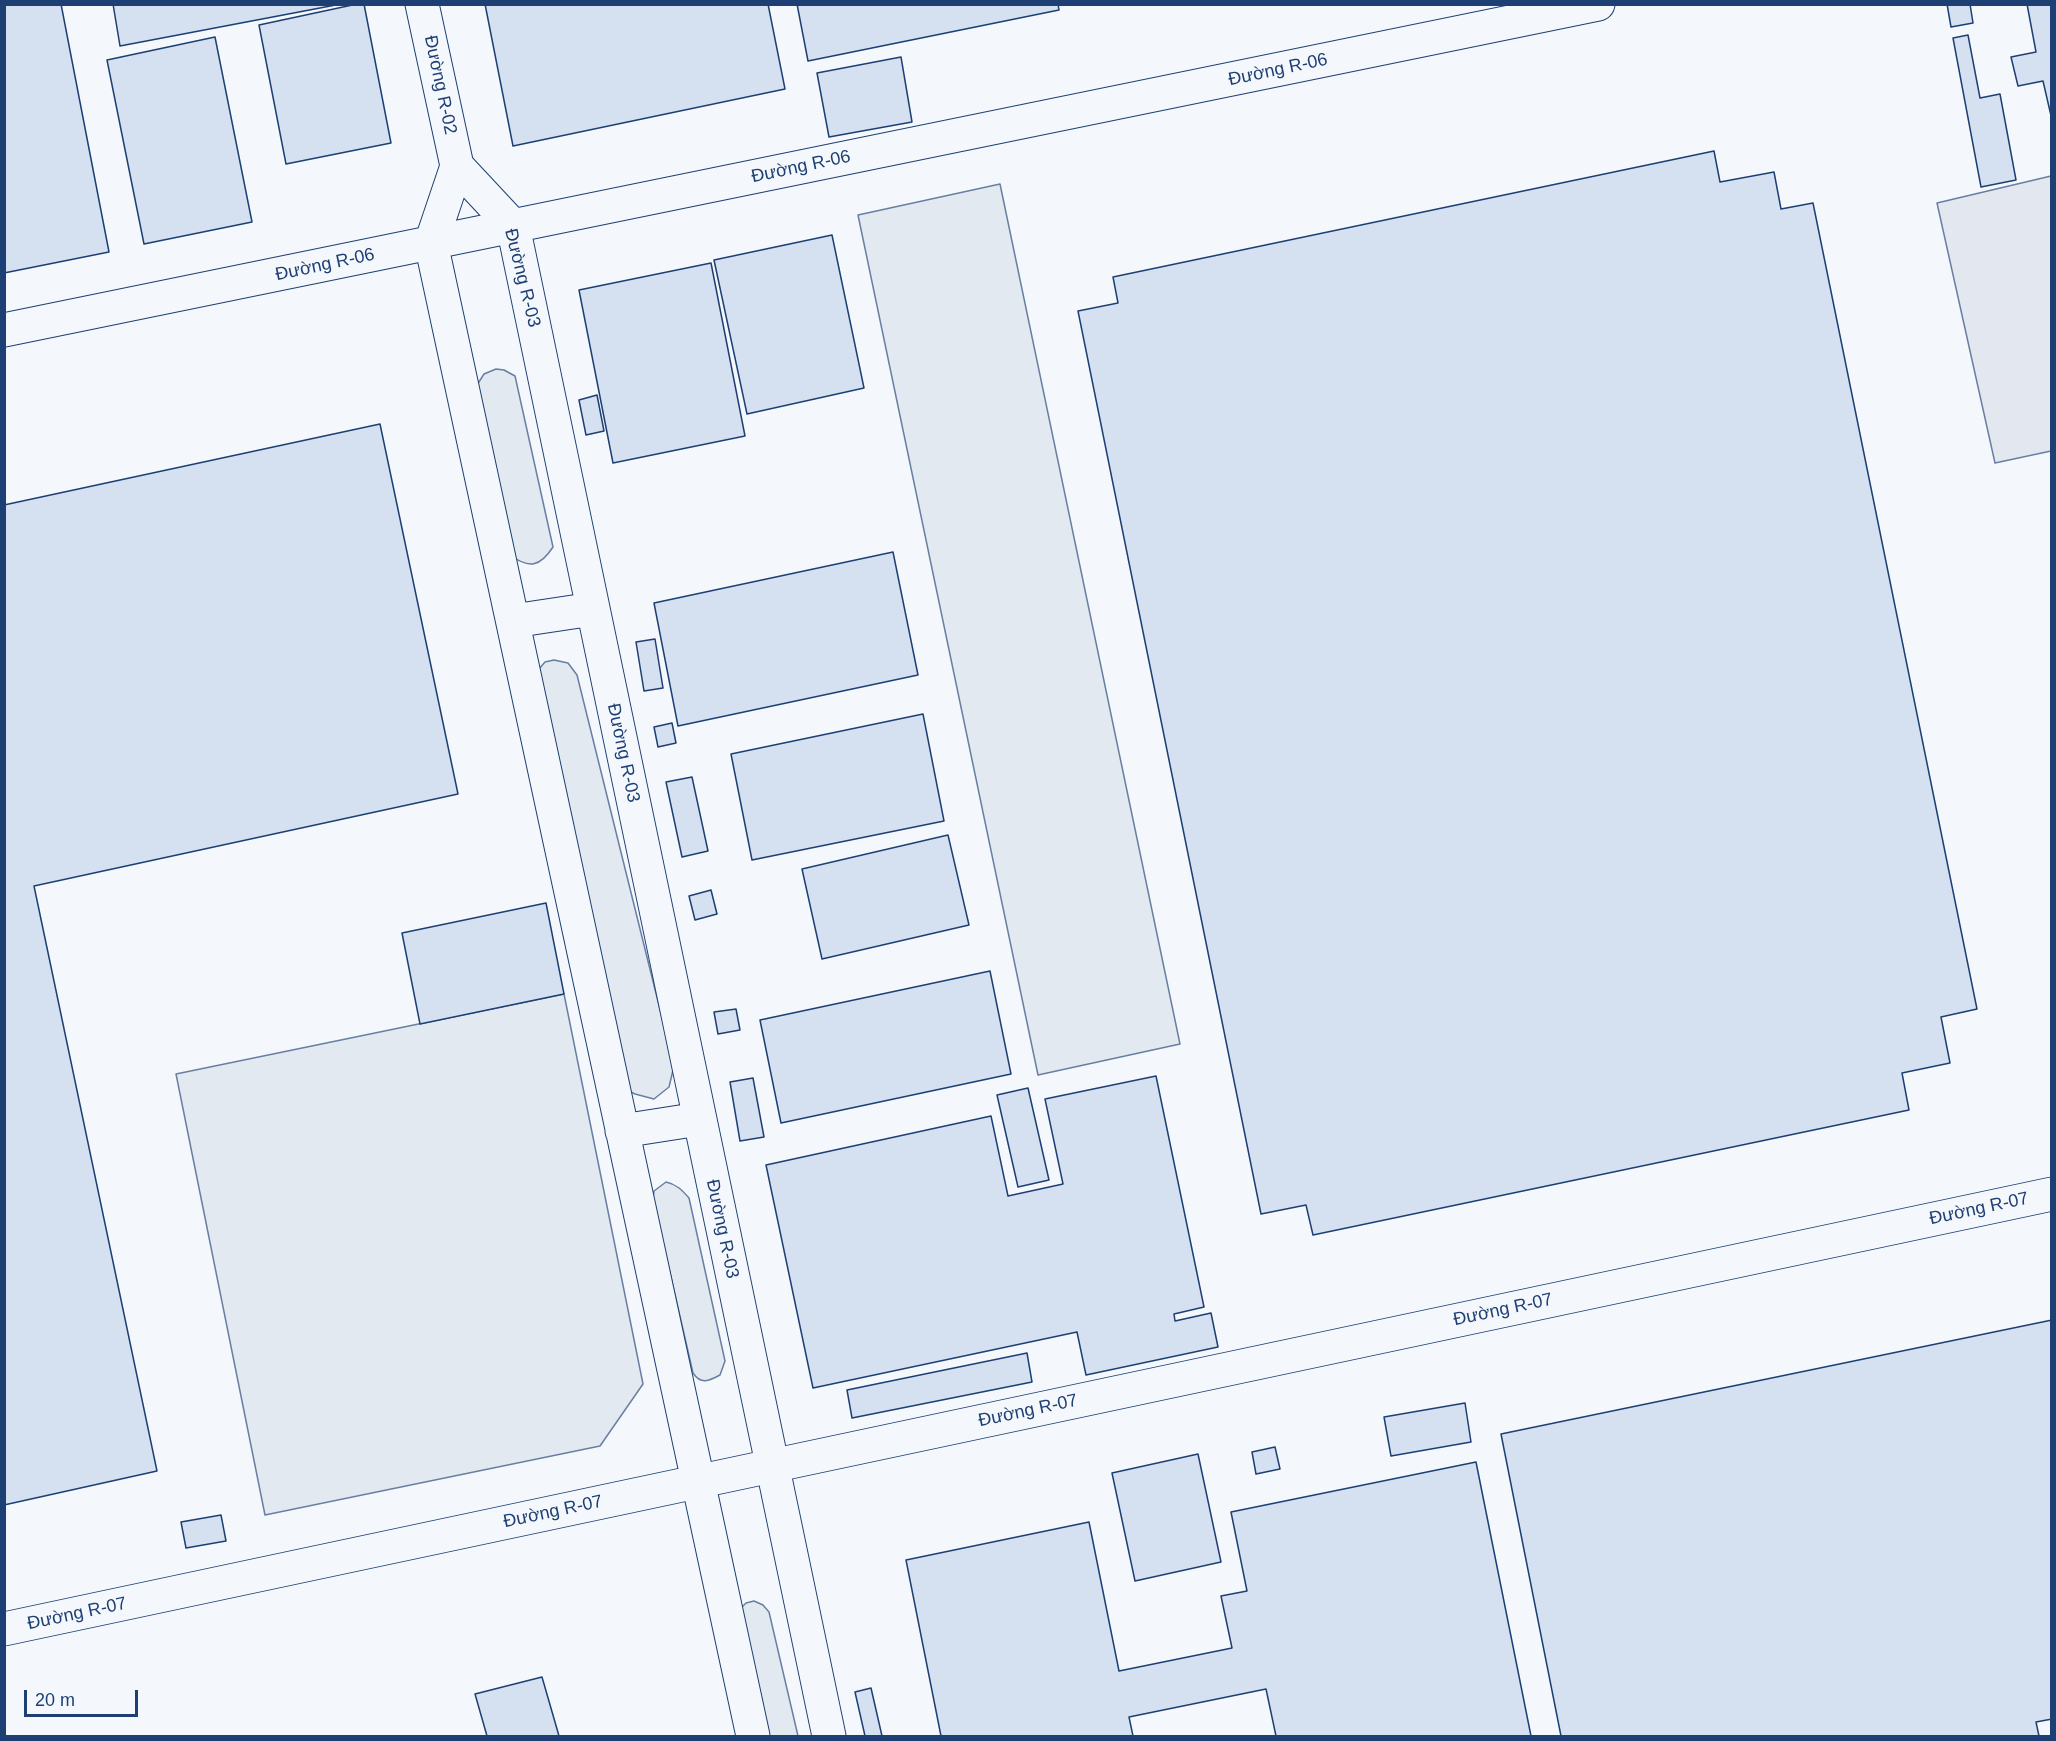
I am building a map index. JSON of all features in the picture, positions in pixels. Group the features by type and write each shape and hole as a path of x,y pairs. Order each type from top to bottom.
{"lane":[{"name":"Đường R-02","path":"422,4 457,166"},
{"name":"Đường R-06","path":"4,330 1598,4"},
{"name":"Đường R-03","path":"457,166 513,226 829,1737"},
{"path":"457,166 431,243 753,1737"},
{"path":"513,621 592,609"},
{"path":"622,1131 699,1119"},
{"name":"Đường R-07","path":"4,1629 2052,1194"}],"shaded area":[{"path":"2051,176 2051,451 1995,463 1937,203"},
{"path":"1000,184 1180,1044 1038,1075 858,215"},
{"path":"496,369 504,370 515,376 553,547 543,559 534,564 523,562 510,555 477,385 484,374"},
{"path":"554,660 568,663 577,675 674,1066 669,1087 654,1099 625,1089 539,669 545,662"},
{"path":"564,994 643,1384 600,1446 265,1515 176,1074"},
{"path":"666,1182 679,1188 689,1198 725,1361 720,1375 709,1380 699,1379 693,1373 653,1199 654,1191"},
{"path":"754,1601 763,1605 769,1612 798,1736 762,1736 740,1609 746,1603"}],"building":[{"path":"4,4 61,4 109,252 4,273"},
{"path":"113,4 341,4 120,46"},
{"path":"364,4 391,143 286,164 259,25"},
{"path":"485,4 768,4 785,89 513,146"},
{"path":"797,4 1058,4 1059,10 808,61"},
{"path":"1947,4 1970,4 1973,23 1951,27"},
{"path":"2027,4 2052,4 2052,120 2043,81 2018,86 2011,57 2036,52"},
{"path":"1968,35 1980,98 2000,94 2016,180 1981,187 1953,38"},
{"path":"215,37 252,222 144,244 107,60"},
{"path":"901,57 912,122 829,137 817,73"},
{"path":"1714,151 1720,182 1774,172 1781,209 1813,203 1977,1009 1941,1017 1950,1063 1902,1073 1909,1110 1313,1235 1306,1205 1261,1214 1078,311 1118,303 1113,277"},
{"path":"832,235 864,388 747,414 714,260"},
{"path":"711,263 745,436 613,463 579,290"},
{"path":"597,395 604,431 586,435 579,400"},
{"path":"380,424 458,794 34,886 157,1471 4,1505 4,505"},
{"path":"893,552 918,675 678,726 654,603"},
{"path":"655,639 663,688 644,691 636,642"},
{"path":"923,714 944,821 752,860 731,754"},
{"path":"672,723 676,743 658,747 654,727"},
{"path":"692,777 708,851 682,857 666,782"},
{"path":"948,835 969,925 822,959 802,869"},
{"path":"711,890 717,914 695,920 689,896"},
{"path":"546,903 564,994 420,1024 402,933"},
{"path":"990,971 1011,1074 781,1123 760,1020"},
{"path":"736,1009 740,1030 718,1034 714,1012"},
{"path":"1156,1076 1204,1307 1174,1314 1175,1321 1211,1313 1218,1347 1086,1375 1077,1332 813,1388 766,1165 991,1116 1008,1196 1063,1184 1045,1099"},
{"path":"753,1078 764,1137 740,1141 730,1082"},
{"path":"1028,1088 1049,1180 1018,1187 997,1095"},
{"path":"2052,1320 2052,1719 2036,1722 2039,1736 1561,1736 1501,1434"},
{"path":"1027,1353 1032,1382 852,1418 847,1390"},
{"path":"1465,1403 1471,1442 1391,1456 1384,1417"},
{"path":"1275,1447 1280,1469 1256,1474 1252,1452"},
{"path":"1198,1454 1221,1562 1135,1581 1112,1473"},
{"path":"1476,1462 1531,1736 1276,1736 1266,1689 1129,1717 1133,1736 941,1736 906,1560 1089,1522 1119,1671 1232,1648 1221,1596 1247,1591 1231,1512"},
{"path":"221,1515 226,1541 186,1548 181,1522"},
{"path":"542,1677 559,1736 487,1736 475,1694"},
{"path":"871,1688 882,1736 865,1736 855,1692"}]}
